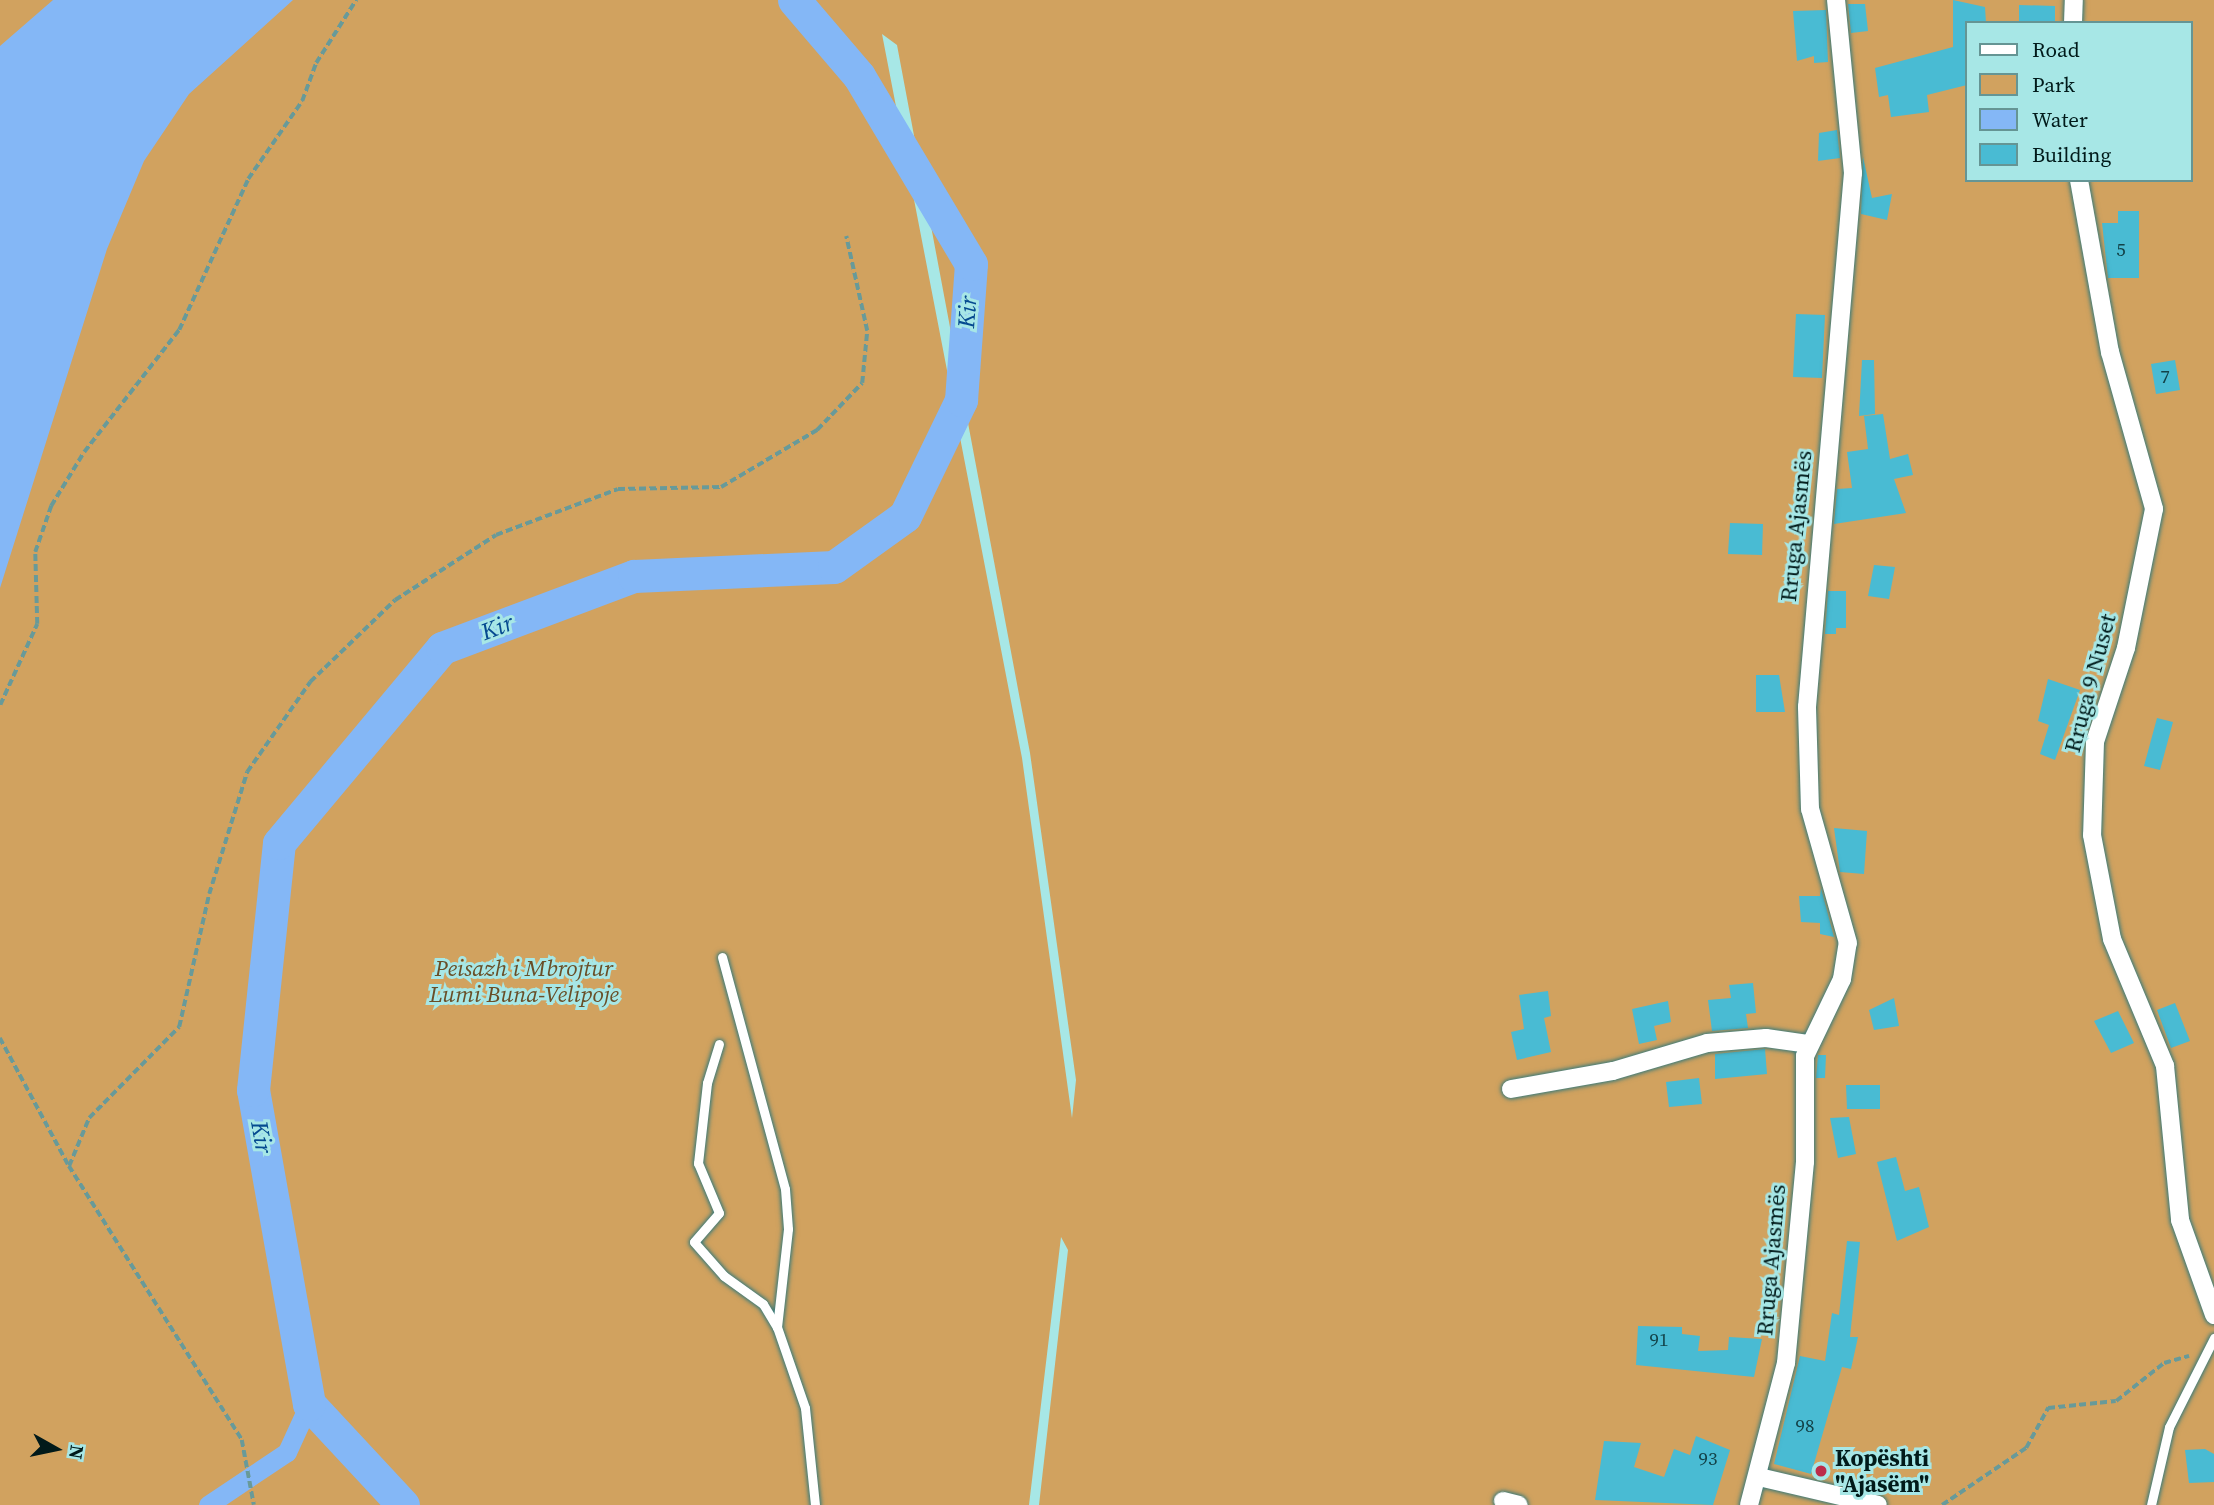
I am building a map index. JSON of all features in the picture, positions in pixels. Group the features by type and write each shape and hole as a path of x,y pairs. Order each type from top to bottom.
{"street":[{"name":"Rruga Ajasmës","path":"1749,1505 1759,1477 1786,1363 1808,1044 1842,979 1848,943 1810,809 1807,707 1853,173 1836,0"},
{"path":"2073,21 2074,0"},
{"name":"Rruga 9 Nuset","path":"2079,182 2110,352 2154,509 2126,649 2095,742 2093,848 2112,939 2165,1066 2180,1220 2214,1315"},
{"path":"1511,1089 1601,1073 1707,1042 1766,1038 1808,1044"},
{"path":"1759,1477 1878,1505"}],"lane":[{"path":"722,957 785,1189 788,1229 777,1327"},
{"path":"719,1044 698,1159 719,1213 694,1242 724,1276 763,1304 777,1327 805,1408 815,1505"},
{"path":"2151,1505 2169,1427 2214,1338"}],"path":[{"path":"0,705 37,624 36,552 51,506 84,452 179,330 248,179 302,101 317,63 356,0"},
{"path":"69,1166 89,1118 179,1027 209,894 247,772 310,682 395,600 496,536 618,489 721,487 817,430 862,383 867,331 846,236"},
{"path":"0,1038 69,1166 242,1440 254,1505"},
{"path":"1942,1505 2026,1448 2048,1408 2116,1401 2164,1363 2198,1350"}],"green space":[{"name":"Peisazh i Mbrojtur Lumi Buna-Velipoje","path":"0,0 2214,0 2214,1505 1039,1505 1068,1250 1061,1237 1029,1505 0,1505","holes":["882,34 897,45 1030,753 1076,1080 1072,1118 1022,758"]}],"water":[{"path":"53,0 293,0 189,94 144,161 107,249 0,588 0,46"}],"building":[{"path":"1953,0 1985,7 1986,21 1966,21 1966,85 1927,95 1929,112 1891,117 1888,95 1879,97 1875,68 1953,47"},
{"path":"1848,4 1865,4 1868,31 1851,33"},
{"path":"2019,5 2055,6 2055,21 2019,21"},
{"path":"1826,10 1828,62 1814,63 1814,56 1797,61 1793,11"},
{"path":"1837,130 1840,158 1818,161 1819,133"},
{"path":"1863,157 1872,198 1892,194 1887,220 1861,214"},
{"path":"2118,211 2139,211 2139,278 2108,278 2102,223 2118,223"},
{"path":"1796,314 1825,315 1822,378 1793,377"},
{"path":"1862,360 1874,360 1875,414 1859,416"},
{"path":"2175,360 2180,390 2156,394 2151,364"},
{"path":"1883,414 1890,459 1908,454 1913,475 1894,479 1906,513 1834,524 1837,489 1852,488 1847,452 1868,449 1864,416"},
{"path":"1730,523 1763,524 1762,555 1728,554"},
{"path":"1874,565 1895,567 1889,599 1868,596"},
{"path":"1828,591 1846,591 1846,628 1836,628 1836,634 1825,634"},
{"path":"1756,675 1779,675 1785,712 1756,712"},
{"path":"2048,679 2080,690 2055,760 2040,754 2049,725 2038,721"},
{"path":"2157,718 2173,722 2160,770 2144,766"},
{"path":"1834,828 1867,831 1864,874 1840,872"},
{"path":"1821,888 1834,937 1820,934 1820,923 1801,922 1799,896 1820,896"},
{"path":"1753,983 1756,1013 1746,1014 1748,1028 1712,1031 1708,1000 1731,998 1729,985"},
{"path":"1548,991 1551,1016 1544,1018 1551,1052 1517,1060 1511,1032 1524,1029 1519,995"},
{"path":"1894,998 1899,1026 1874,1030 1869,1010"},
{"path":"1668,1001 1671,1022 1654,1026 1657,1040 1639,1044 1632,1009"},
{"path":"2175,1003 2190,1041 2171,1048 2157,1010"},
{"path":"2118,1011 2134,1043 2111,1053 2094,1021"},
{"path":"1765,1049 1767,1074 1715,1079 1715,1054"},
{"path":"1818,1055 1826,1055 1825,1078 1816,1078"},
{"path":"1699,1078 1702,1104 1669,1107 1666,1082"},
{"path":"1846,1085 1880,1085 1880,1109 1847,1109"},
{"path":"1849,1117 1856,1154 1838,1158 1830,1118"},
{"path":"1896,1157 1905,1191 1919,1187 1929,1227 1897,1241 1877,1162"},
{"path":"1847,1241 1860,1242 1850,1337 1858,1337 1851,1369 1842,1367 1811,1474 1774,1464 1800,1356 1825,1361 1832,1313 1839,1315"},
{"path":"1638,1326 1682,1327 1682,1334 1700,1336 1698,1351 1728,1350 1729,1337 1762,1339 1754,1377 1636,1365"},
{"path":"1696,1436 1730,1450 1713,1505 1595,1500 1604,1441 1641,1443 1634,1467 1664,1477 1674,1449 1690,1455"},
{"path":"2205,1449 2214,1454 2214,1482 2189,1483 2185,1450"}],"waterway":[{"name":"Kir","path":"403,1505 309,1404 253,1090 279,843 442,648 634,576 834,567 905,516 961,400 971,264 859,76 794,0"},
{"path":"208,1505 287,1452 309,1404"}],"place":[{"name":"Kopështi \"Ajasëm\"","path":"1821,1471"}]}
